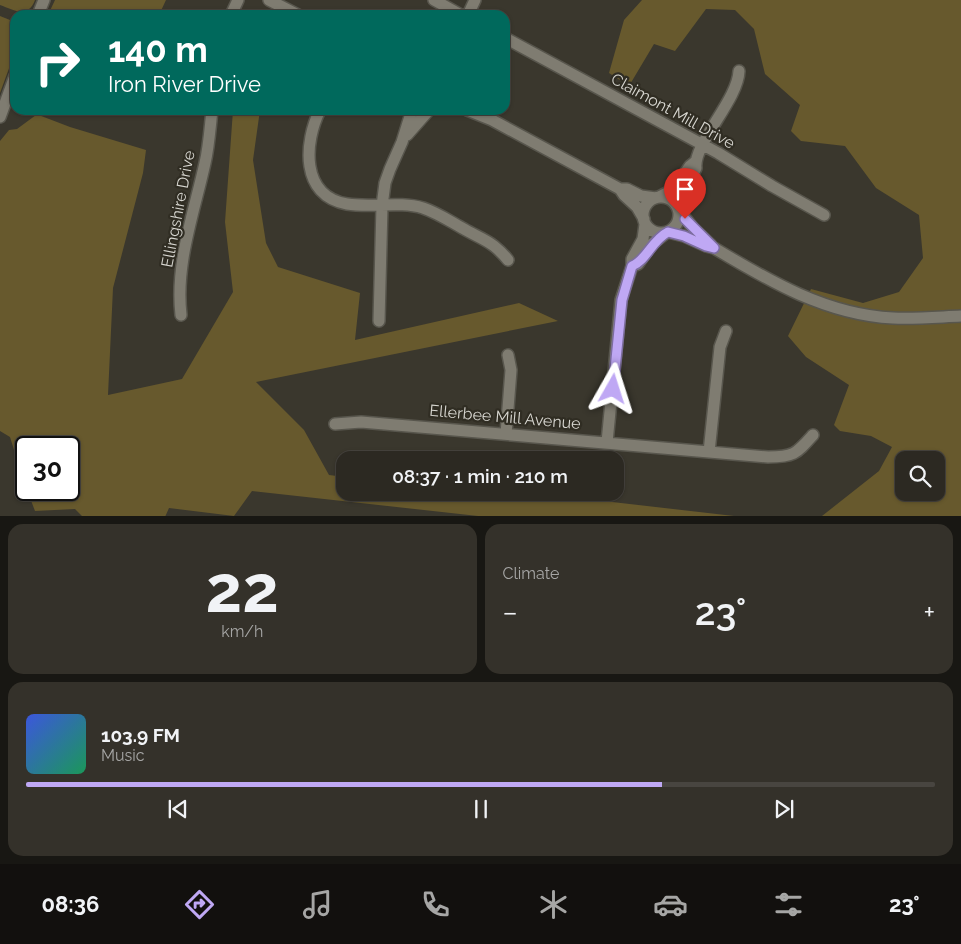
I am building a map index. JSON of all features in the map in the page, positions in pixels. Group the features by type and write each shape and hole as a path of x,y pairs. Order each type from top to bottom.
{"street":[{"path":"269,0 288,10"},
{"path":"434,0 452,10"},
{"name":"Claimont Mill Drive","path":"510,41 703,145 824,215"},
{"path":"607,442 622,300 632,266 632,259 643,239 646,206 674,189 695,162 737,83 739,71"},
{"path":"0,117 10,90"},
{"name":"Ellingshire Drive","path":"181,315 179,295 188,232 206,160 211,115"},
{"path":"318,115 313,126 308,159 309,167 315,182 328,196 340,202 350,204 418,207 431,211 490,243 508,260"},
{"path":"379,321 382,206 385,184 410,115"},
{"path":"402,142 425,115"},
{"path":"480,115 620,189 637,207 652,231 684,236 714,248 781,287 834,307 891,318 961,316"},
{"path":"485,115 492,120"},
{"path":"632,266 638,264 652,244 676,225 679,220 678,208 696,168 695,162"},
{"path":"620,189 627,189 641,196 672,200 693,228 710,242 714,248"},
{"path":"709,452 720,347 726,331"},
{"path":"506,434 511,370 508,355"},
{"name":"Ellerbee Mill Avenue","path":"335,424 361,422 784,457 800,451 813,435"}],"shaded area":[{"path":"0,0 35,0 29,10 12,10 0,5"},
{"path":"55,0 166,0 161,10 50,10"},
{"path":"642,0 961,0 961,516 822,516 879,471 892,447 871,436 840,431 834,425 849,385 806,357 788,336 811,289 863,303 899,292 923,258 919,215 876,188 845,146 801,141 791,131 800,105 765,74 754,29 735,10 706,9 675,51 654,44 629,86 609,73 624,20"},
{"path":"0,16 10,20 10,66 0,93"},
{"path":"39,115 70,127 146,150 143,173 113,288 108,395 182,379 233,292 225,222 233,115 259,115 253,160 266,243 278,267 360,293 355,340 519,303 558,321 256,382 304,430 329,475 336,476 336,500 252,491 234,516 169,508 165,516 82,516 75,509 35,511 31,501 80,501 80,436 15,436 15,453 10,437 0,431 0,141 9,130 17,129"},
{"path":"342,501 604,501 734,516 478,516"}],"route":[{"path":"613,389 624,287 632,266 638,264 652,244 668,232 714,248 685,219"}]}
